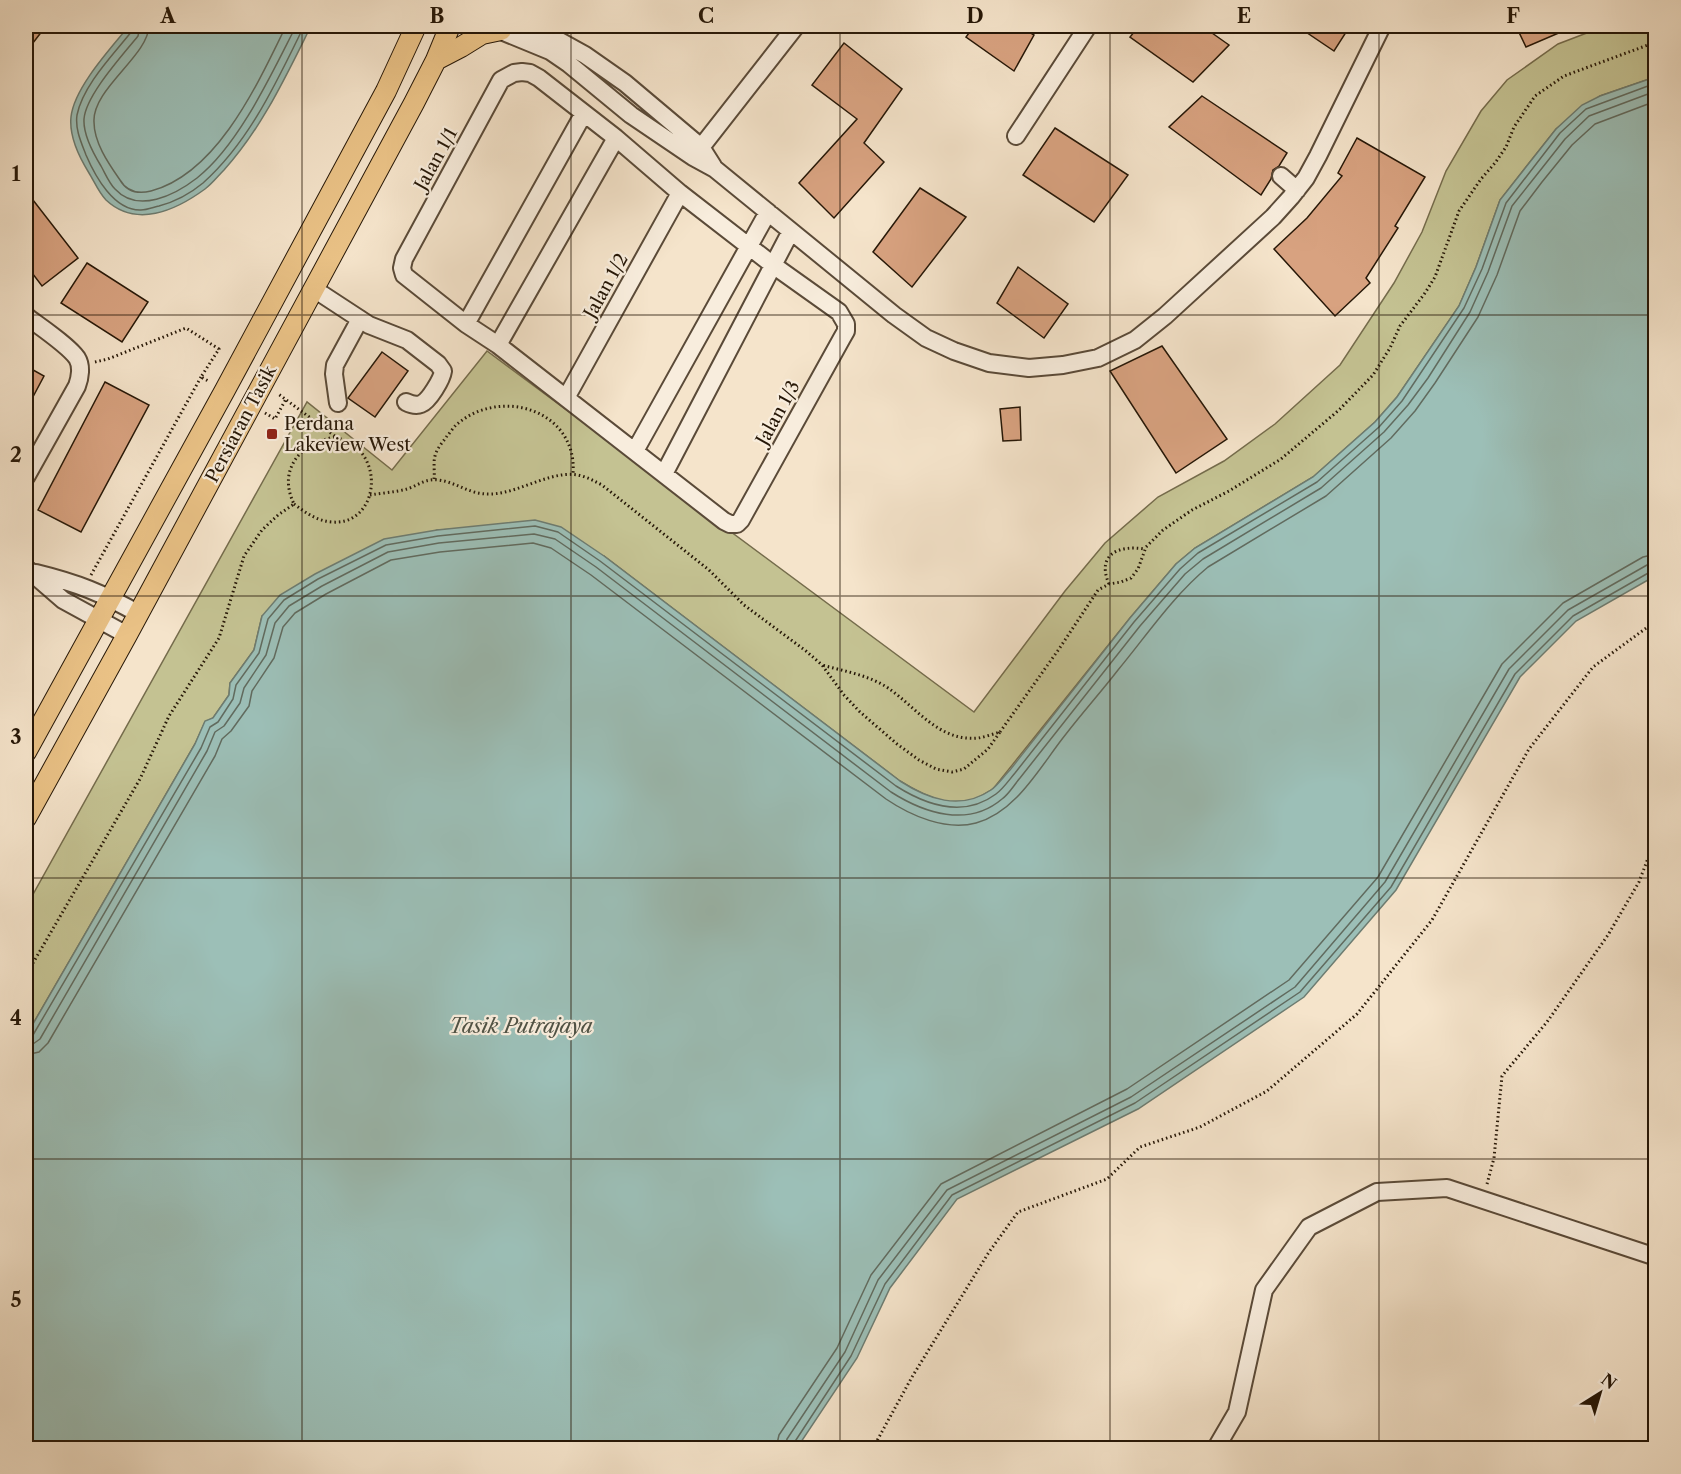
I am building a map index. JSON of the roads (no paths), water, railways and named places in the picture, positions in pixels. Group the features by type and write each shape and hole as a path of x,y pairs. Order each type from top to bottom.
{"main road":[{"name":"Persiaran Tasik","path":"26,752 386,91 416,26"},
{"name":"Persiaran Tasik","path":"26,818 314,289 435,60 450,26"},
{"path":"435,60 495,28"}],"street":[{"path":"523,26 553,45 569,64 631,115 655,132 697,152"},
{"path":"697,152 796,26"},
{"path":"1016,136 1088,26"},
{"path":"495,28 585,56 625,83 667,118 714,169 894,315 926,338 989,363 1029,368 1063,365 1098,358 1135,340 1165,316 1273,217 1306,178 1382,26"},
{"name":"Jalan 1/1","path":"466,324 404,275 402,267 404,259 501,80 514,73 530,73 584,113"},
{"path":"773,265 680,193 584,113 466,324 498,345 664,474 791,231"},
{"path":"655,132 667,118"},
{"path":"498,345 616,138"},
{"path":"1281,176 1297,190"},
{"name":"Jalan 1/2","path":"566,398 680,193"},
{"path":"635,451 768,212"},
{"name":"Jalan 1/3","path":"664,474 724,521 737,524 747,510 846,331 846,324 839,312 773,265"},
{"path":"314,289 360,319 407,340 443,370 437,385 421,404 413,405 406,402"},
{"path":"26,316 72,353 80,366 80,379 26,477"},
{"path":"338,403 335,365 360,319"},
{"path":"29,570 84,587 111,598 139,614"},
{"path":"29,570 63,600 127,635"},
{"path":"1216,1449 1237,1412 1264,1290 1309,1227 1377,1192 1447,1188 1656,1257"}],"water":[{"path":"129,26 311,26 262,119 238,154 215,180 181,204 168,210 143,215 130,213 106,200 82,160 71,124 74,106 86,82"},
{"name":"Tasik Putrajaya","path":"1655,77 1655,576 1576,621 1520,677 1396,890 1304,997 1138,1109 957,1199 890,1288 857,1358 797,1448 26,1448 26,1036 195,744 205,721 213,718 229,695 230,683 254,650 262,616 280,595 315,574 384,539 437,530 535,520 561,527 604,556 900,781 922,793 944,800 968,800 979,796 994,788 1010,770 1130,618 1176,564 1195,548 1313,477 1375,422 1397,397 1459,306 1500,200 1556,129 1582,105 1600,96"}],"place":[{"name":"Perdana Lakeview West","path":"272,434"}]}
